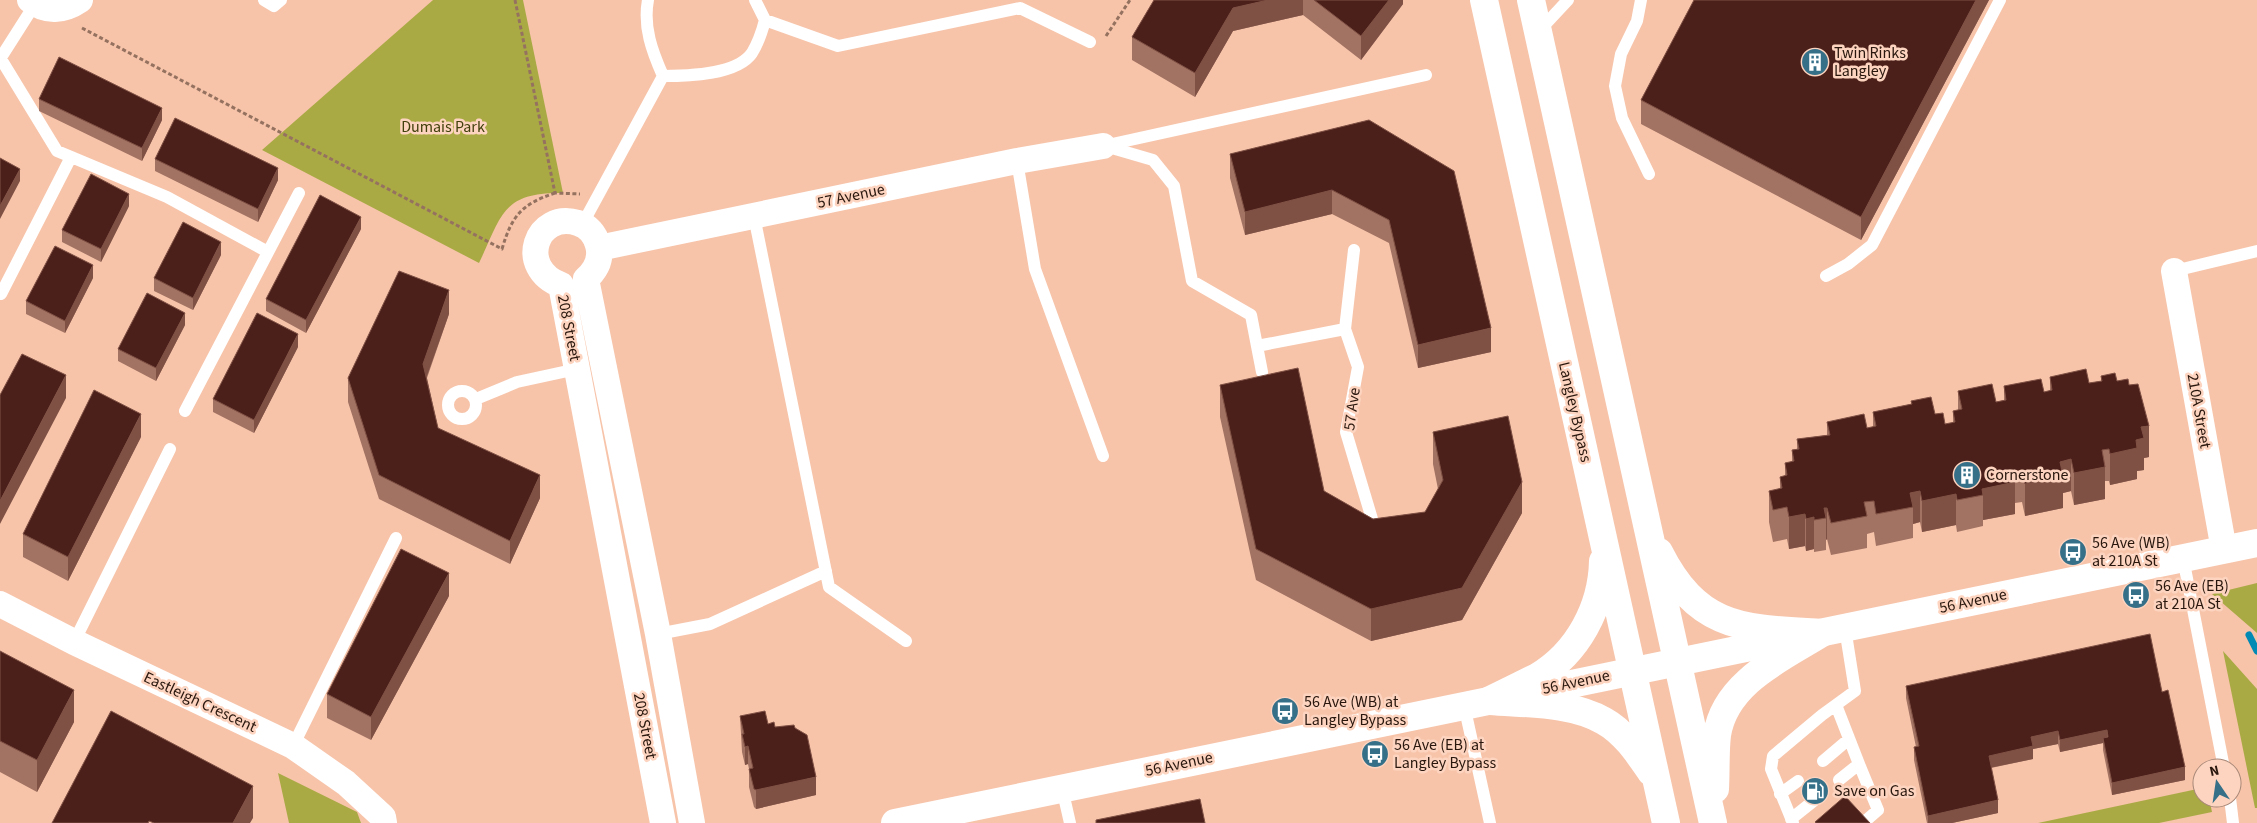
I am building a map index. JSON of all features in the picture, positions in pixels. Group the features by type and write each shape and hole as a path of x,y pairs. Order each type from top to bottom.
{"main road":[{"name":"Langley Bypass","path":"1484,0 1551,312 1604,536 1666,823"},
{"path":"1531,0 1676,662 1714,823"},
{"path":"1647,528 1665,564 1683,588 1703,608 1725,621 1754,628 1833,630"},
{"path":"1476,703 1538,676 1558,661 1581,634 1596,607 1603,584 1604,536"},
{"name":"56 Avenue","path":"895,823 2257,543"},
{"path":"1714,823 1717,733 1727,705 1758,672 1833,630"},
{"path":"1476,703 1559,708 1585,712 1605,721 1634,747 1657,779"}],"street":[{"path":"33,2 47,9 59,10 80,0"},
{"name":"57 Avenue","path":"599,248 1017,161 1103,146"},
{"name":"208 Street","path":"582,224 563,221 554,224 540,235 535,251 538,266 542,273 551,281 560,285 663,823"},
{"path":"582,224 594,235 599,248"},
{"name":"208 Street","path":"599,248 597,266 586,279 658,634 692,823"},
{"name":"210A Street","path":"2174,272 2224,550"},
{"name":"Eastleigh Crescent","path":"0,604 74,642 294,746 346,783 383,817 384,823"}],"lane":[{"path":"264,0 274,6 281,0"},
{"path":"648,0 646,14 651,48 663,76"},
{"path":"663,76 692,76 729,68 751,55 760,38 765,20 755,0"},
{"path":"1538,33 1568,0"},
{"path":"1641,0 1637,21 1621,54 1616,86 1622,118 1649,174"},
{"path":"1826,276 1848,264 1872,245 2000,0"},
{"path":"33,2 0,59 57,151 167,196 268,252"},
{"path":"765,20 838,46 1020,8 1090,42"},
{"path":"1103,146 1426,74"},
{"path":"582,224 663,76"},
{"path":"1103,146 1153,160 1174,186 1192,281 1251,315 1262,372"},
{"path":"1,294 71,157"},
{"path":"1017,161 1035,269 1103,456"},
{"path":"185,411 298,193"},
{"path":"754,216 829,587 906,641"},
{"name":"57 Ave","path":"1354,250 1345,329 1358,367 1346,432 1372,519"},
{"path":"2174,272 2257,251"},
{"path":"1257,346 1345,329"},
{"path":"476,399 517,382 577,369"},
{"path":"74,642 170,449"},
{"path":"294,746 396,538"},
{"path":"2183,558 2222,758"},
{"path":"658,634 710,624 826,571"},
{"path":"1816,799 1792,821 1771,769 1773,756 1836,704 1855,691 1833,630"},
{"path":"1476,703 1490,823"},
{"path":"1836,704 1878,810 1864,823"},
{"path":"1823,761 1849,739"},
{"path":"1839,780 1859,764"},
{"path":"1780,794 1798,781"},
{"path":"1062,788 1070,823"},
{"path":"2231,808 2233,823"}],"path":[{"path":"515,0 555,193"},
{"path":"1090,42 1105,38 1130,0"},
{"path":"78,26 502,249 507,232 517,214 534,200 555,193 584,194 596,201"}],"green space":[{"name":"Dumais Park","path":"433,0 523,0 563,193 527,197 516,202 500,219 479,263 262,150"},
{"path":"2257,583 2257,633 2212,594"},
{"path":"2223,651 2257,689 2257,808 2255,808"},
{"path":"278,773 357,812 361,823 289,823"},
{"path":"2192,790 2192,808 2211,808 2212,812 2159,823 2038,823"}],"building":[{"path":"1154,0 1268,0 1233,8 1195,73 1132,37"},
{"path":"1314,0 1389,0 1361,36"},
{"name":"Twin Rinks Langley","path":"1694,0 1976,0 1861,217 1641,100"},
{"path":"59,57 162,108 142,148 39,99"},
{"path":"175,118 278,168 258,209 155,159"},
{"path":"1369,120 1454,171 1491,328 1418,345 1389,220 1332,190 1245,212 1230,154"},
{"path":"0,158 20,169 0,206"},
{"path":"91,174 129,194 101,249 62,230"},
{"path":"320,195 361,217 306,320 266,299"},
{"path":"183,222 221,242 193,298 154,278"},
{"path":"55,246 93,265 65,321 26,301"},
{"path":"399,271 449,290 423,364 438,428 540,475 510,541 379,475 348,378"},
{"path":"147,293 185,313 156,368 118,349"},
{"path":"257,313 298,334 254,420 213,399"},
{"path":"22,354 66,375 0,501 0,395"},
{"path":"1298,368 1324,491 1373,519 1425,512 1443,480 1433,432 1508,416 1522,482 1462,588 1371,609 1256,549 1220,385"},
{"name":"Cornerstone","path":"2086,369 2089,383 2102,381 2101,376 2115,373 2117,381 2128,379 2129,385 2138,384 2149,426 2141,427 2144,438 2136,440 2137,448 2110,454 2109,449 2102,450 2105,467 2074,473 2071,459 2060,462 2063,476 2025,484 2022,470 2013,472 2015,482 1982,489 1983,495 1957,500 1956,494 1922,501 1920,491 1910,493 1913,507 1876,514 1874,501 1864,502 1867,516 1831,523 1827,508 1824,508 1826,518 1814,520 1814,517 1806,519 1805,514 1789,517 1787,507 1773,510 1769,491 1782,488 1780,477 1787,475 1785,463 1794,461 1792,450 1799,449 1797,439 1830,435 1827,422 1864,414 1867,428 1876,426 1873,412 1912,404 1911,401 1931,397 1935,414 1943,413 1945,424 1955,422 1953,411 1962,409 1958,391 1992,384 1996,402 2006,400 2004,386 2041,379 2044,392 2052,390 2050,377"},
{"path":"94,390 141,414 68,557 23,534"},
{"path":"401,549 449,573 371,717 327,694"},
{"path":"2150,634 2162,692 2168,690 2185,767 2112,783 2103,738 2108,737 2107,730 2060,740 2058,731 2031,737 2033,746 1989,756 1998,800 1928,816 1914,747 1919,746 1906,686"},
{"path":"0,651 74,690 37,760 0,741"},
{"path":"111,711 253,786 233,823 154,823 149,821 148,823 52,823"},
{"path":"765,711 768,724 774,722 775,727 794,725 795,728 807,735 816,777 754,789 749,769 753,768 748,746 745,747 740,716"},
{"path":"1845,796 1870,823 1815,822"},
{"path":"1200,799 1205,823 1096,823 1096,820"}],"waterway":[{"path":"2249,635 2257,651"}],"place":[{"name":"Twin Rinks Langley","path":"1815,62"},
{"name":"Cornerstone","path":"1967,475"},
{"name":"56 Ave (WB) at 210A St","path":"2073,552"},
{"name":"56 Ave (EB) at 210A St","path":"2136,595"},
{"name":"56 Ave (WB) at Langley Bypass","path":"1285,711"},
{"name":"56 Ave (EB) at Langley Bypass","path":"1375,754"},
{"name":"Save on Gas","path":"1815,791"}]}
